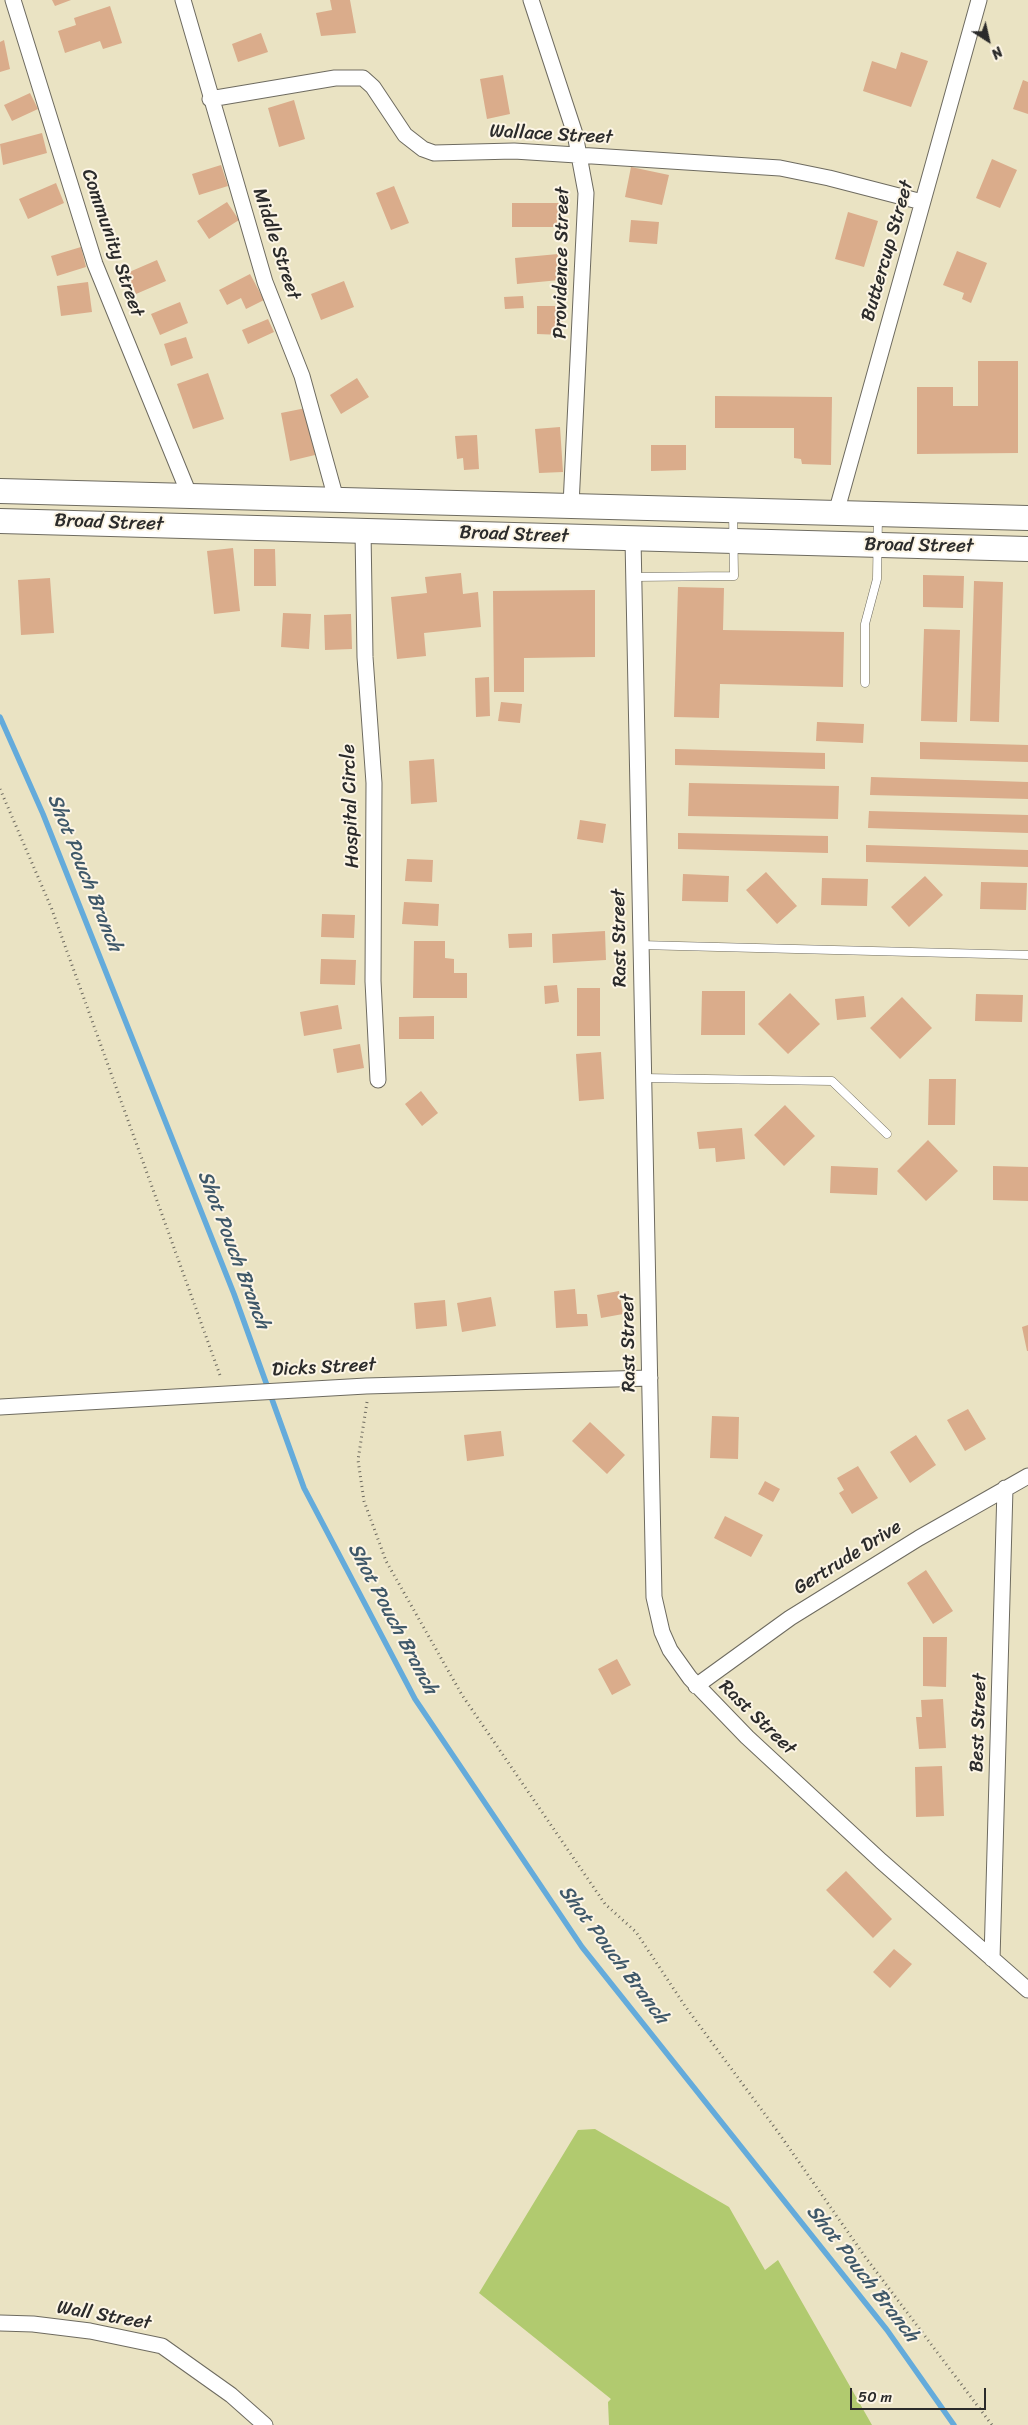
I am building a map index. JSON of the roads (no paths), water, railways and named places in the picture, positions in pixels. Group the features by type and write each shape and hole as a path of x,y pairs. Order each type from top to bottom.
{"main road":[{"name":"Broad Street","path":"0,491 190,494 1028,518"},
{"name":"Broad Street","path":"0,521 1028,549"}],"street":[{"name":"Community Street","path":"13,0 94,264 190,494"},
{"name":"Middle Street","path":"183,0 210,100 265,282 302,376 336,499"},
{"name":"Providence Street","path":"531,0 564,98 580,156 586,193 571,505"},
{"name":"Buttercup Street","path":"836,513 979,0"},
{"name":"Wallace Street","path":"210,100 335,78 363,78 373,87 406,136 423,149 434,152 514,151 780,168 829,178 922,202"},
{"name":"Hospital Circle","path":"363,531 366,666 374,783 373,981 378,1080"},
{"name":"Rast Street","path":"633,539 654,1597 662,1632 670,1650 696,1686 747,1737 867,1848 1028,1990"},
{"name":"Dicks Street","path":"0,1407 311,1389 650,1378"},
{"name":"Gertrude Drive","path":"696,1686 790,1618 919,1538 1028,1476"},
{"name":"Best Street","path":"992,1959 1006,1488"},
{"name":"Wall Street","path":"0,2323 33,2324 90,2331 162,2346 231,2395 265,2425"}],"lane":[{"path":"633,577 734,576 732,510"},
{"path":"865,683 865,624 877,579 878,514"},
{"path":"640,945 1028,955"},
{"path":"643,1078 832,1081 887,1134"}],"waterway":[{"name":"Shot Pouch Branch","path":"0,717 43,814 234,1294 304,1488 415,1699 582,1947 887,2330 954,2425"}]}
